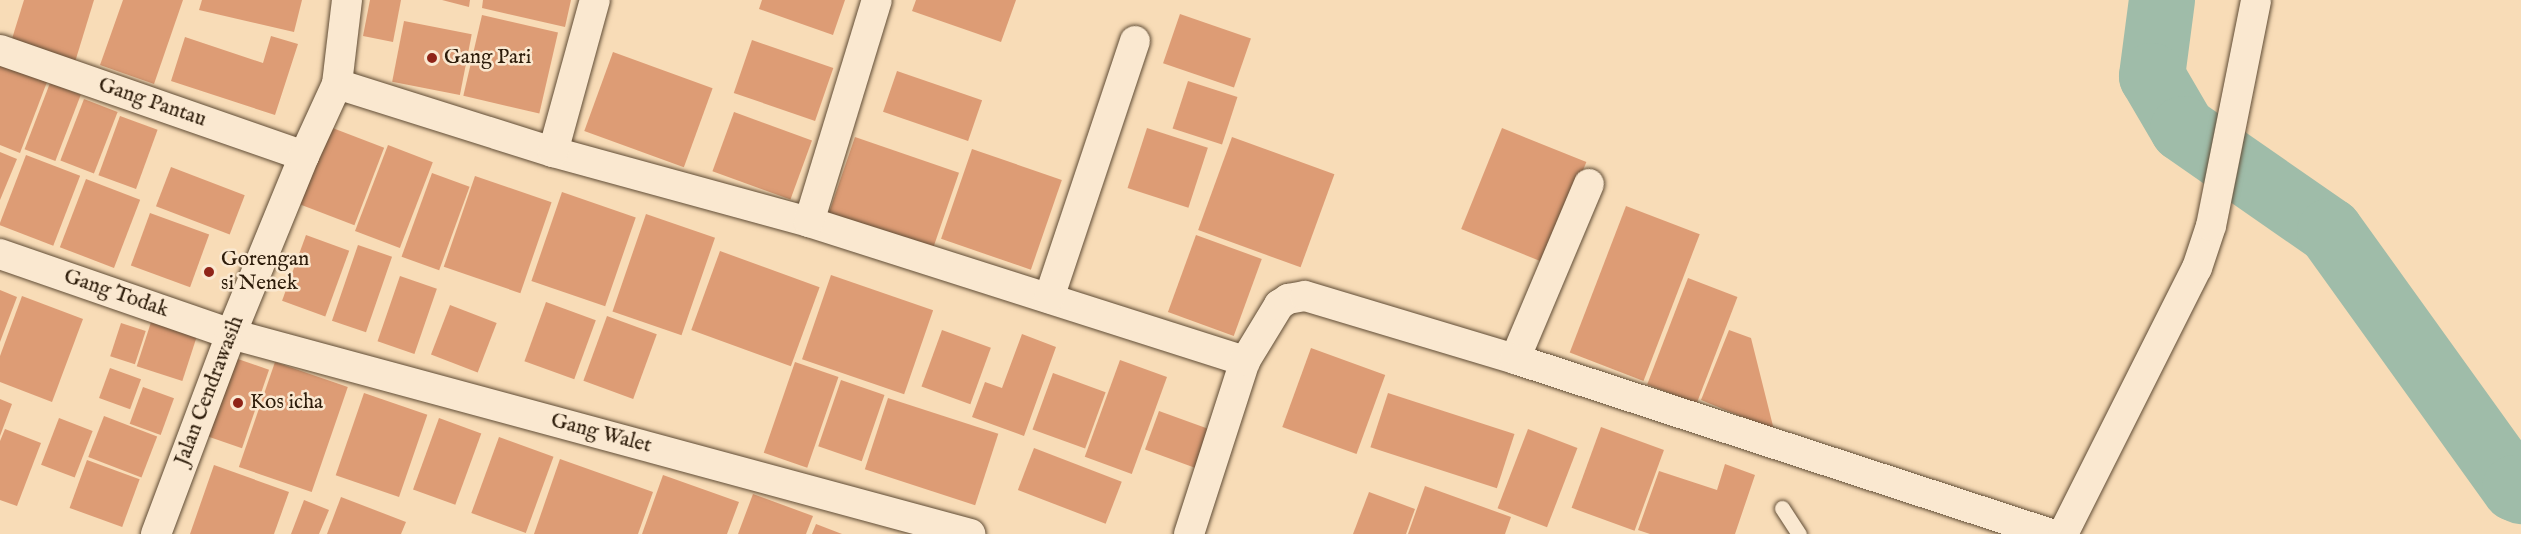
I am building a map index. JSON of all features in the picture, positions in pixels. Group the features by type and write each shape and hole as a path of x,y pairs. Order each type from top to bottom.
{"street":[{"name":"Jalan Cendrawasih","path":"156,534 231,334 304,156 337,84 347,0"},
{"path":"553,152 595,0"},
{"path":"809,222 877,0"},
{"path":"2063,534 2197,268 2211,226 2235,115 2256,0"},
{"path":"1049,298 1135,41"},
{"name":"Gang Pantau","path":"0,50 304,156"},
{"path":"337,84 553,152 809,222 1245,361"},
{"path":"1515,360 1589,184"},
{"name":"Gang Todak","path":"0,254 231,334"},
{"path":"1188,534 1245,361 1279,305 1288,299 1305,296 1515,360 2051,534"},
{"name":"Gang Walet","path":"231,334 970,534"}],"lane":[{"path":"1782,508 1799,534"}],"building":[{"path":"24,0 94,0 75,62 11,42"},
{"path":"123,0 183,0 154,84 100,65"},
{"path":"202,0 302,0 294,32 199,10"},
{"path":"370,0 401,0 393,42 363,36"},
{"path":"442,0 470,0 469,7"},
{"path":"483,0 571,0 565,27 482,8"},
{"path":"762,0 845,0 833,35 759,9"},
{"path":"916,0 1016,0 1001,42 912,11"},
{"path":"1180,14 1251,38 1234,88 1163,63"},
{"path":"482,15 558,33 539,113 463,96"},
{"name":"Gang Pari","path":"404,21 472,34 460,95 392,82"},
{"path":"271,36 298,44 275,115 171,81 185,37 263,63"},
{"path":"752,40 833,68 815,121 734,93"},
{"path":"613,52 713,88 684,167 584,131"},
{"path":"0,64 47,82 20,153 0,145"},
{"path":"897,71 982,100 968,141 883,112"},
{"path":"1188,81 1237,97 1222,145 1173,129"},
{"path":"50,83 81,95 55,161 25,149"},
{"path":"84,99 118,112 94,174 60,161"},
{"path":"734,112 812,140 790,200 712,171"},
{"path":"120,116 158,130 136,189 98,175"},
{"path":"330,127 384,148 354,225 300,204"},
{"path":"1147,128 1208,148 1188,208 1128,188"},
{"path":"1502,128 1586,162 1546,263 1461,229"},
{"path":"855,137 959,173 933,248 829,213"},
{"path":"1232,137 1334,174 1301,267 1198,230"},
{"path":"388,145 433,162 400,248 355,231"},
{"path":"972,149 1062,180 1031,270 941,239"},
{"path":"0,152 17,159 0,200"},
{"path":"26,155 80,176 53,246 0,225"},
{"path":"171,167 245,195 230,235 156,206"},
{"path":"432,173 470,187 439,270 402,257"},
{"path":"475,176 552,202 520,293 444,267"},
{"path":"86,179 140,200 114,268 60,247"},
{"path":"562,192 636,217 605,306 531,281"},
{"path":"1626,206 1700,234 1643,381 1570,353"},
{"path":"150,213 209,235 190,287 131,266"},
{"path":"646,214 715,238 681,335 612,311"},
{"path":"306,235 349,251 325,317 282,301"},
{"path":"1196,235 1262,259 1234,336 1168,312"},
{"path":"358,245 392,257 366,332 332,321"},
{"path":"720,251 820,287 791,366 691,330"},
{"path":"831,275 933,310 904,394 802,359"},
{"path":"400,276 437,289 414,354 378,341"},
{"path":"1688,278 1737,297 1697,403 1647,384"},
{"path":"0,290 17,297 0,342"},
{"path":"22,296 83,319 52,402 0,382 0,356"},
{"path":"546,302 596,320 574,379 524,361"},
{"path":"450,305 497,323 478,372 431,354"},
{"path":"154,313 200,328 182,381 137,366"},
{"path":"607,316 657,334 633,399 583,381"},
{"path":"121,323 146,331 135,364 110,356"},
{"path":"942,330 991,348 970,404 921,386"},
{"path":"1729,330 1751,338 1774,430 1701,400"},
{"path":"1022,334 1056,347 1024,436 972,417 985,382 1002,388"},
{"path":"1311,348 1385,375 1357,454 1282,427"},
{"name":"Kos icha","path":"235,358 269,370 242,448 208,436"},
{"path":"1120,360 1167,377 1132,474 1085,457"},
{"path":"275,362 348,387 312,492 239,467"},
{"path":"795,362 838,377 807,468 764,453"},
{"path":"110,368 141,379 130,409 99,398"},
{"path":"1053,373 1106,392 1085,449 1032,429"},
{"path":"841,380 884,395 862,461 818,446"},
{"path":"143,387 174,398 161,435 130,424"},
{"path":"364,393 427,415 399,497 336,475"},
{"path":"1388,393 1514,434 1497,488 1370,447"},
{"path":"888,398 998,434 975,505 865,469"},
{"path":"0,399 12,404 0,436"},
{"path":"1159,411 1216,432 1202,470 1145,450"},
{"path":"104,416 157,436 141,478 88,457"},
{"path":"59,418 93,431 75,478 41,465"},
{"path":"439,418 481,433 455,505 413,489"},
{"path":"1601,427 1664,450 1635,531 1572,508"},
{"path":"5,429 41,443 17,506 0,500 0,441"},
{"path":"1528,429 1577,448 1547,527 1498,508"},
{"path":"499,437 554,457 526,533 471,513"},
{"path":"1034,448 1122,482 1106,524 1018,490"},
{"path":"560,459 653,492 638,534 534,534"},
{"path":"87,460 140,479 122,527 70,508"},
{"path":"1725,464 1755,475 1735,534 1650,534 1638,530 1659,471 1717,490"},
{"path":"214,465 289,492 274,534 190,534"},
{"path":"663,475 739,502 727,534 642,534"},
{"path":"1425,486 1511,517 1505,534 1408,534"},
{"path":"1369,492 1415,509 1406,534 1353,534"},
{"path":"753,494 813,516 806,534 738,534"},
{"path":"341,497 406,522 401,534 327,534"},
{"path":"304,500 329,510 319,534 291,534"},
{"path":"816,524 842,534 812,534"}],"waterway":[{"path":"2162,0 2152,76 2183,129 2330,231 2515,488 2521,491"}],"place":[{"name":"Gang Pari","path":"432,58"},
{"name":"Gorengan si Nenek","path":"209,272"},
{"name":"Kos icha","path":"238,403"}]}
